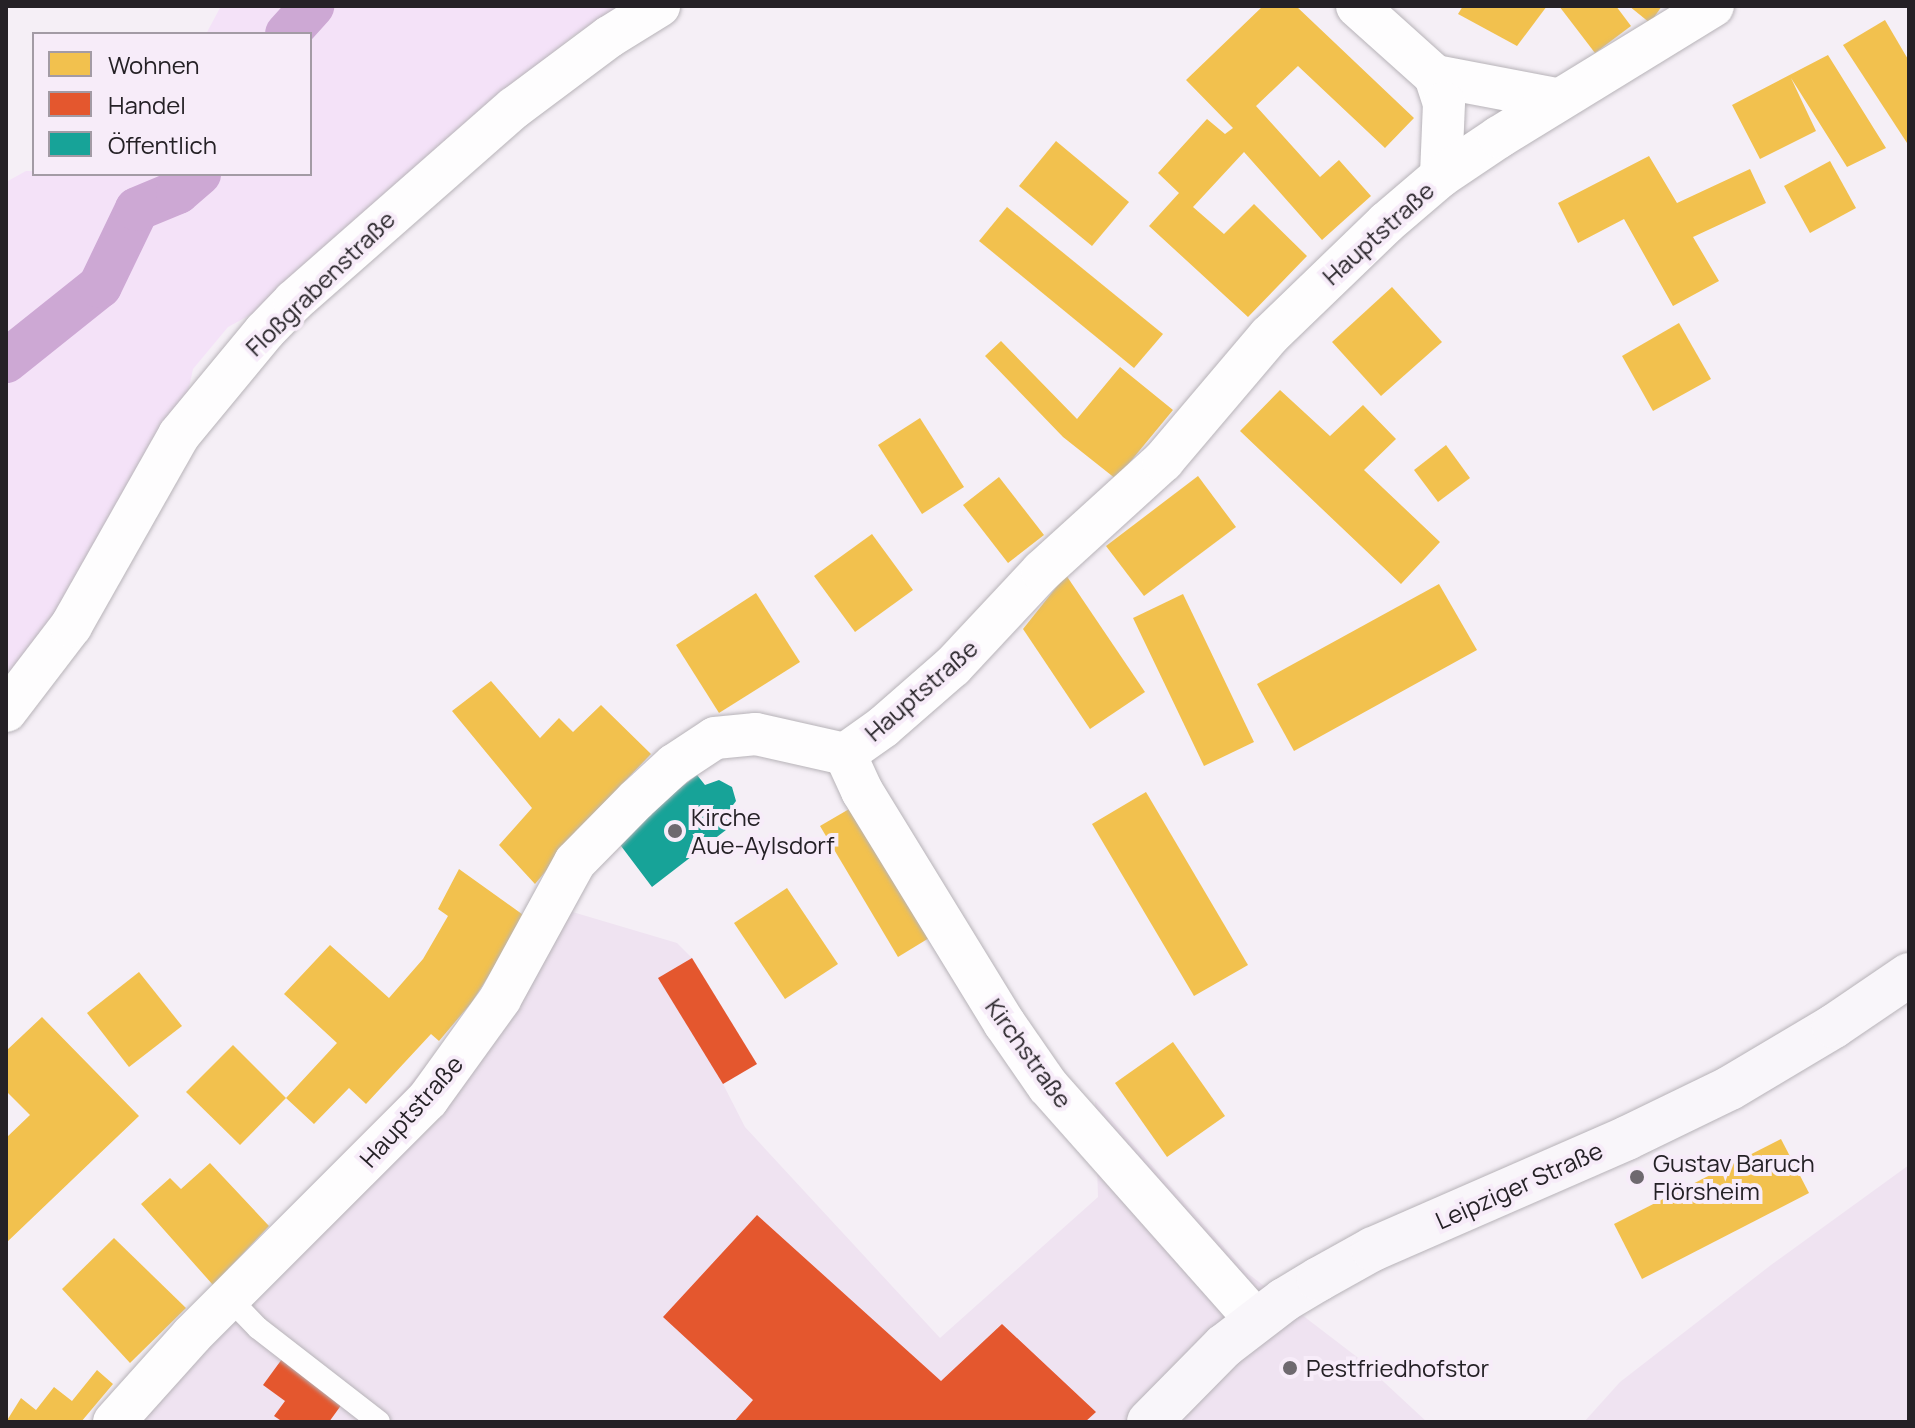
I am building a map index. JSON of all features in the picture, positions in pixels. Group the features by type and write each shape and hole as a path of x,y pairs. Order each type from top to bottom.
{"street":[{"name":"Floßgrabenstraße","path":"6,711 71,626 179,435 265,331 294,301 514,108 609,37 659,6"},
{"path":"1357,6 1435,76 1444,103 1441,176"},
{"name":"Hauptstraße","path":"114,1422 230,1299 428,1099 500,999 575,862 605,829 674,765 715,738 734,734 797,741 845,754 883,727 953,666 1042,571 1163,461 1301,303 1441,176 1557,99 1713,6"},
{"path":"1435,76 1557,99"},
{"name":"Kirchstraße","path":"845,754 862,791 996,1011 1048,1086 1256,1320"},
{"name":"Leipziger Straße","path":"1149,1422 1224,1346 1256,1320 1373,1249 1627,1138 1730,1088 1834,1026 1909,975"}],"lane":[{"path":"230,1299 258,1328 379,1422"}],"shaded area":[{"path":"221,6 622,6 574,35 385,195 261,309 228,327 193,369 187,397 153,438 54,617 6,692 6,182 26,171 32,171 32,176 312,176 312,32 207,32"},
{"path":"539,902 677,943 692,958 757,1064 723,1084 745,1127 940,1338 1098,1197 1095,1101 1246,1272 1357,1357 1427,1422 96,1422 346,1157 472,1012"},
{"path":"1909,1165 1909,1422 1584,1422 1620,1382 1771,1265"}],"building: Wohnen":[{"path":"1263,6 1296,6 1414,118 1385,148 1298,66 1256,106 1320,177 1339,160 1371,196 1322,240 1244,152 1193,207 1224,234 1254,204 1307,256 1248,317 1149,226 1179,193 1158,173 1207,119 1225,134 1233,128 1186,80"},
{"path":"1463,6 1547,6 1517,46 1458,14"},
{"path":"1559,6 1616,6 1631,26 1595,53"},
{"path":"1629,6 1662,6 1650,23"},
{"path":"1885,20 1909,61 1909,146 1843,45"},
{"path":"1828,55 1886,148 1847,167 1791,78 1816,131 1760,159 1732,105"},
{"path":"1056,141 1129,202 1092,246 1019,186"},
{"path":"1649,156 1677,203 1750,169 1766,203 1693,237 1719,281 1673,306 1624,219 1578,243 1558,203"},
{"path":"1830,161 1856,208 1810,233 1784,186"},
{"path":"1007,207 1163,334 1134,368 979,241"},
{"path":"1392,287 1442,342 1381,396 1332,342"},
{"path":"1679,323 1711,379 1653,411 1622,356"},
{"path":"1001,341 1077,419 1120,367 1173,410 1116,479 1063,437 985,356"},
{"path":"1280,390 1330,436 1363,405 1396,439 1364,470 1440,542 1401,584 1240,431"},
{"path":"920,418 964,487 922,514 878,445"},
{"path":"1446,445 1470,478 1438,502 1414,470"},
{"path":"1198,476 1236,527 1144,596 1106,546"},
{"path":"999,477 1044,535 1008,563 963,505"},
{"path":"872,534 913,590 855,632 814,576"},
{"path":"1066,575 1145,692 1090,729 1023,629"},
{"path":"1439,584 1477,650 1294,751 1257,684"},
{"path":"756,593 800,662 719,713 676,645"},
{"path":"1183,594 1254,742 1204,766 1133,618"},
{"path":"491,681 540,738 559,718 573,732 601,705 651,754 598,809 535,884 499,845 532,808 452,711"},
{"path":"1146,792 1248,965 1194,996 1092,824"},
{"path":"856,805 934,935 898,957 820,826"},
{"path":"459,869 526,917 472,1002 439,1041 431,1034 366,1104 349,1088 314,1124 286,1098 337,1043 284,994 330,945 389,998 423,959 448,916 438,909"},
{"path":"787,888 838,964 785,999 734,923"},
{"path":"139,972 182,1026 129,1067 87,1013"},
{"path":"42,1017 139,1116 6,1243 6,1138 30,1115 6,1091 6,1051"},
{"path":"1173,1042 1225,1116 1167,1157 1115,1083"},
{"path":"233,1045 286,1098 240,1145 186,1092"},
{"path":"1781,1139 1809,1193 1642,1279 1614,1224"},
{"path":"210,1163 269,1226 213,1285 141,1204 170,1178 181,1189"},
{"path":"114,1238 186,1308 130,1363 62,1289"},
{"path":"97,1370 113,1384 81,1422 6,1422 21,1398 36,1410 54,1387 72,1401"}],"building: Handel":[{"path":"692,958 757,1064 723,1084 658,978"},
{"path":"757,1215 941,1381 1002,1324 1096,1412 1085,1422 734,1422 753,1400 663,1317"},
{"path":"282,1359 342,1404 329,1422 283,1422 274,1416 285,1401 263,1385"}],"building: Öffentlich":[{"name":"Kirche Aue-Aylsdorf","path":"697,775 705,785 719,780 732,787 736,801 727,813 735,823 652,887 615,838"}],"waterway":[{"path":"289,32 312,6"},
{"path":"6,361 100,286 137,209 178,192 197,176"}],"place":[{"name":"Kirche Aue-Aylsdorf","path":"675,831"},
{"name":"Gustav Baruch Flörsheim","path":"1637,1177"},
{"name":"Pestfriedhofstor","path":"1290,1368"}]}
